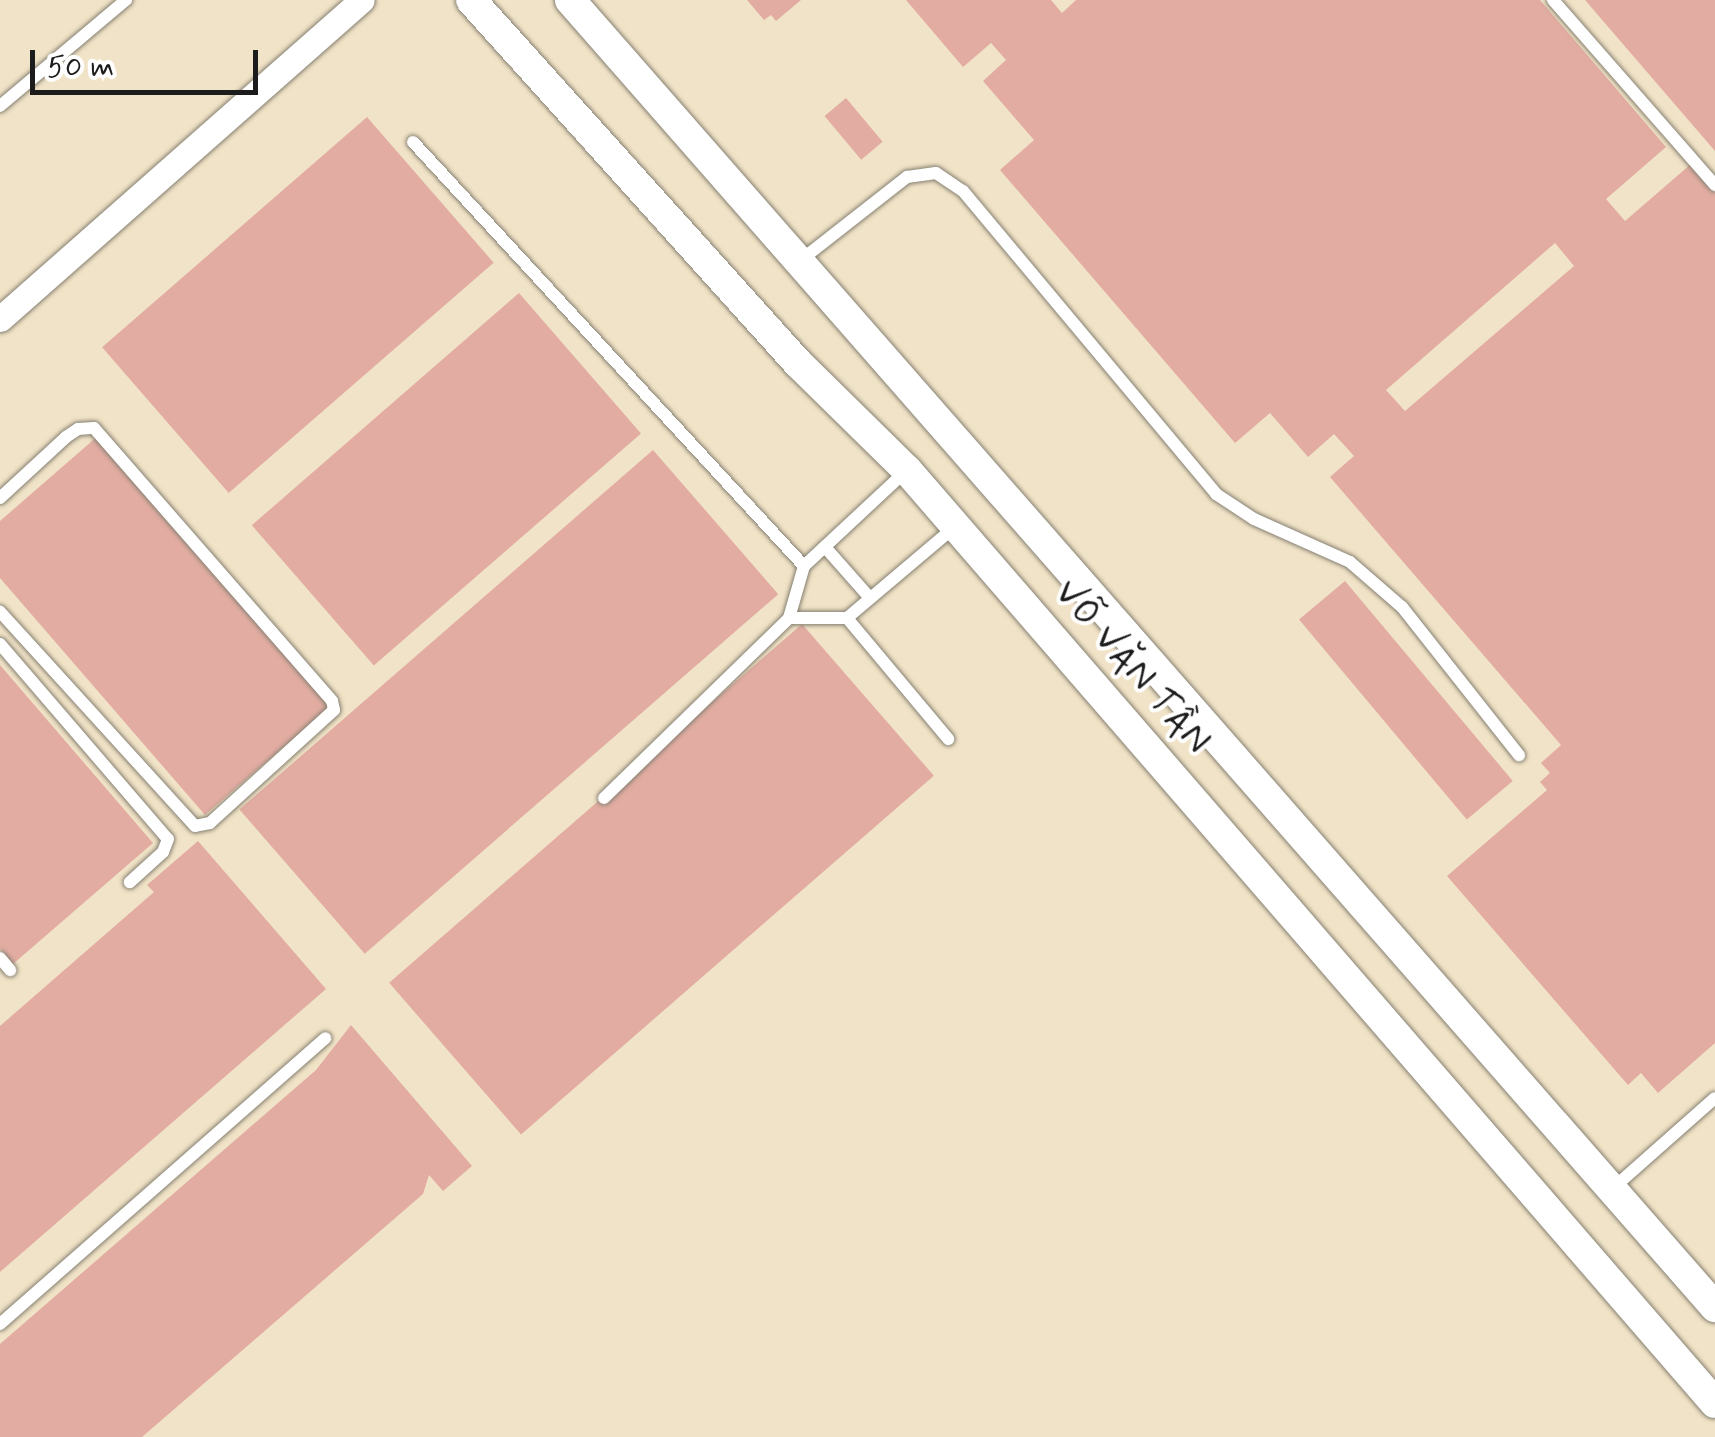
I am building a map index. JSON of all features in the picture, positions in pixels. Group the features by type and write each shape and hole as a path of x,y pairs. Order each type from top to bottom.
{"street":[{"path":"0,319 362,0"},
{"name":"VÕ VĂN TẦN","path":"471,0 799,364 907,470 1715,1404"},
{"name":"VÕ VĂN TẦN","path":"570,0 1715,1307"}],"lane":[{"path":"0,106 126,0"},
{"path":"1553,0 1715,185"},
{"path":"413,142 804,566"},
{"path":"799,261 907,177 936,173 963,191 1216,494 1254,519 1350,562 1402,607 1519,754"},
{"path":"0,498 66,437 78,429 94,428 322,689 334,710 210,823 195,826 0,612"},
{"path":"604,798 789,618 804,566 907,470"},
{"path":"789,618 848,618 956,526"},
{"path":"824,547 870,598"},
{"path":"848,618 948,739"},
{"path":"0,644 168,839 163,852 130,882"},
{"path":"0,958 10,970"},
{"path":"0,1324 325,1038"},
{"path":"1612,1189 1714,1099"}],"building":[{"path":"747,0 801,0 776,21 771,15 764,20"},
{"path":"906,0 1051,0 1062,13 1076,0 1540,0 1666,147 1606,199 1625,221 1691,164 1715,192 1715,1043 1658,1093 1641,1073 1628,1085 1447,876 1547,790 1540,782 1550,773 1541,763 1561,745 1330,477 1354,456 1334,434 1308,457 1270,413 1235,443 1000,170 1034,140 983,81 1006,60 991,43 963,67","holes":["1555,243 1574,266 1405,411 1386,390"]},
{"path":"1585,0 1715,0 1715,151"},
{"path":"846,98 883,142 861,160 825,116"},
{"path":"367,117 494,263 229,493 102,347"},
{"path":"519,293 641,433 374,666 252,525"},
{"path":"99,435 332,705 205,815 0,578 0,521"},
{"path":"653,450 778,594 365,954 239,810"},
{"path":"1345,581 1513,781 1467,820 1299,620"},
{"path":"802,624 934,776 521,1135 389,983"},
{"path":"0,665 153,843 13,964 0,949"},
{"path":"198,841 326,989 0,1272 0,1026 154,892 147,885"},
{"path":"351,1025 472,1166 443,1191 429,1175 423,1194 142,1437 0,1437 0,1344 316,1070"}]}
